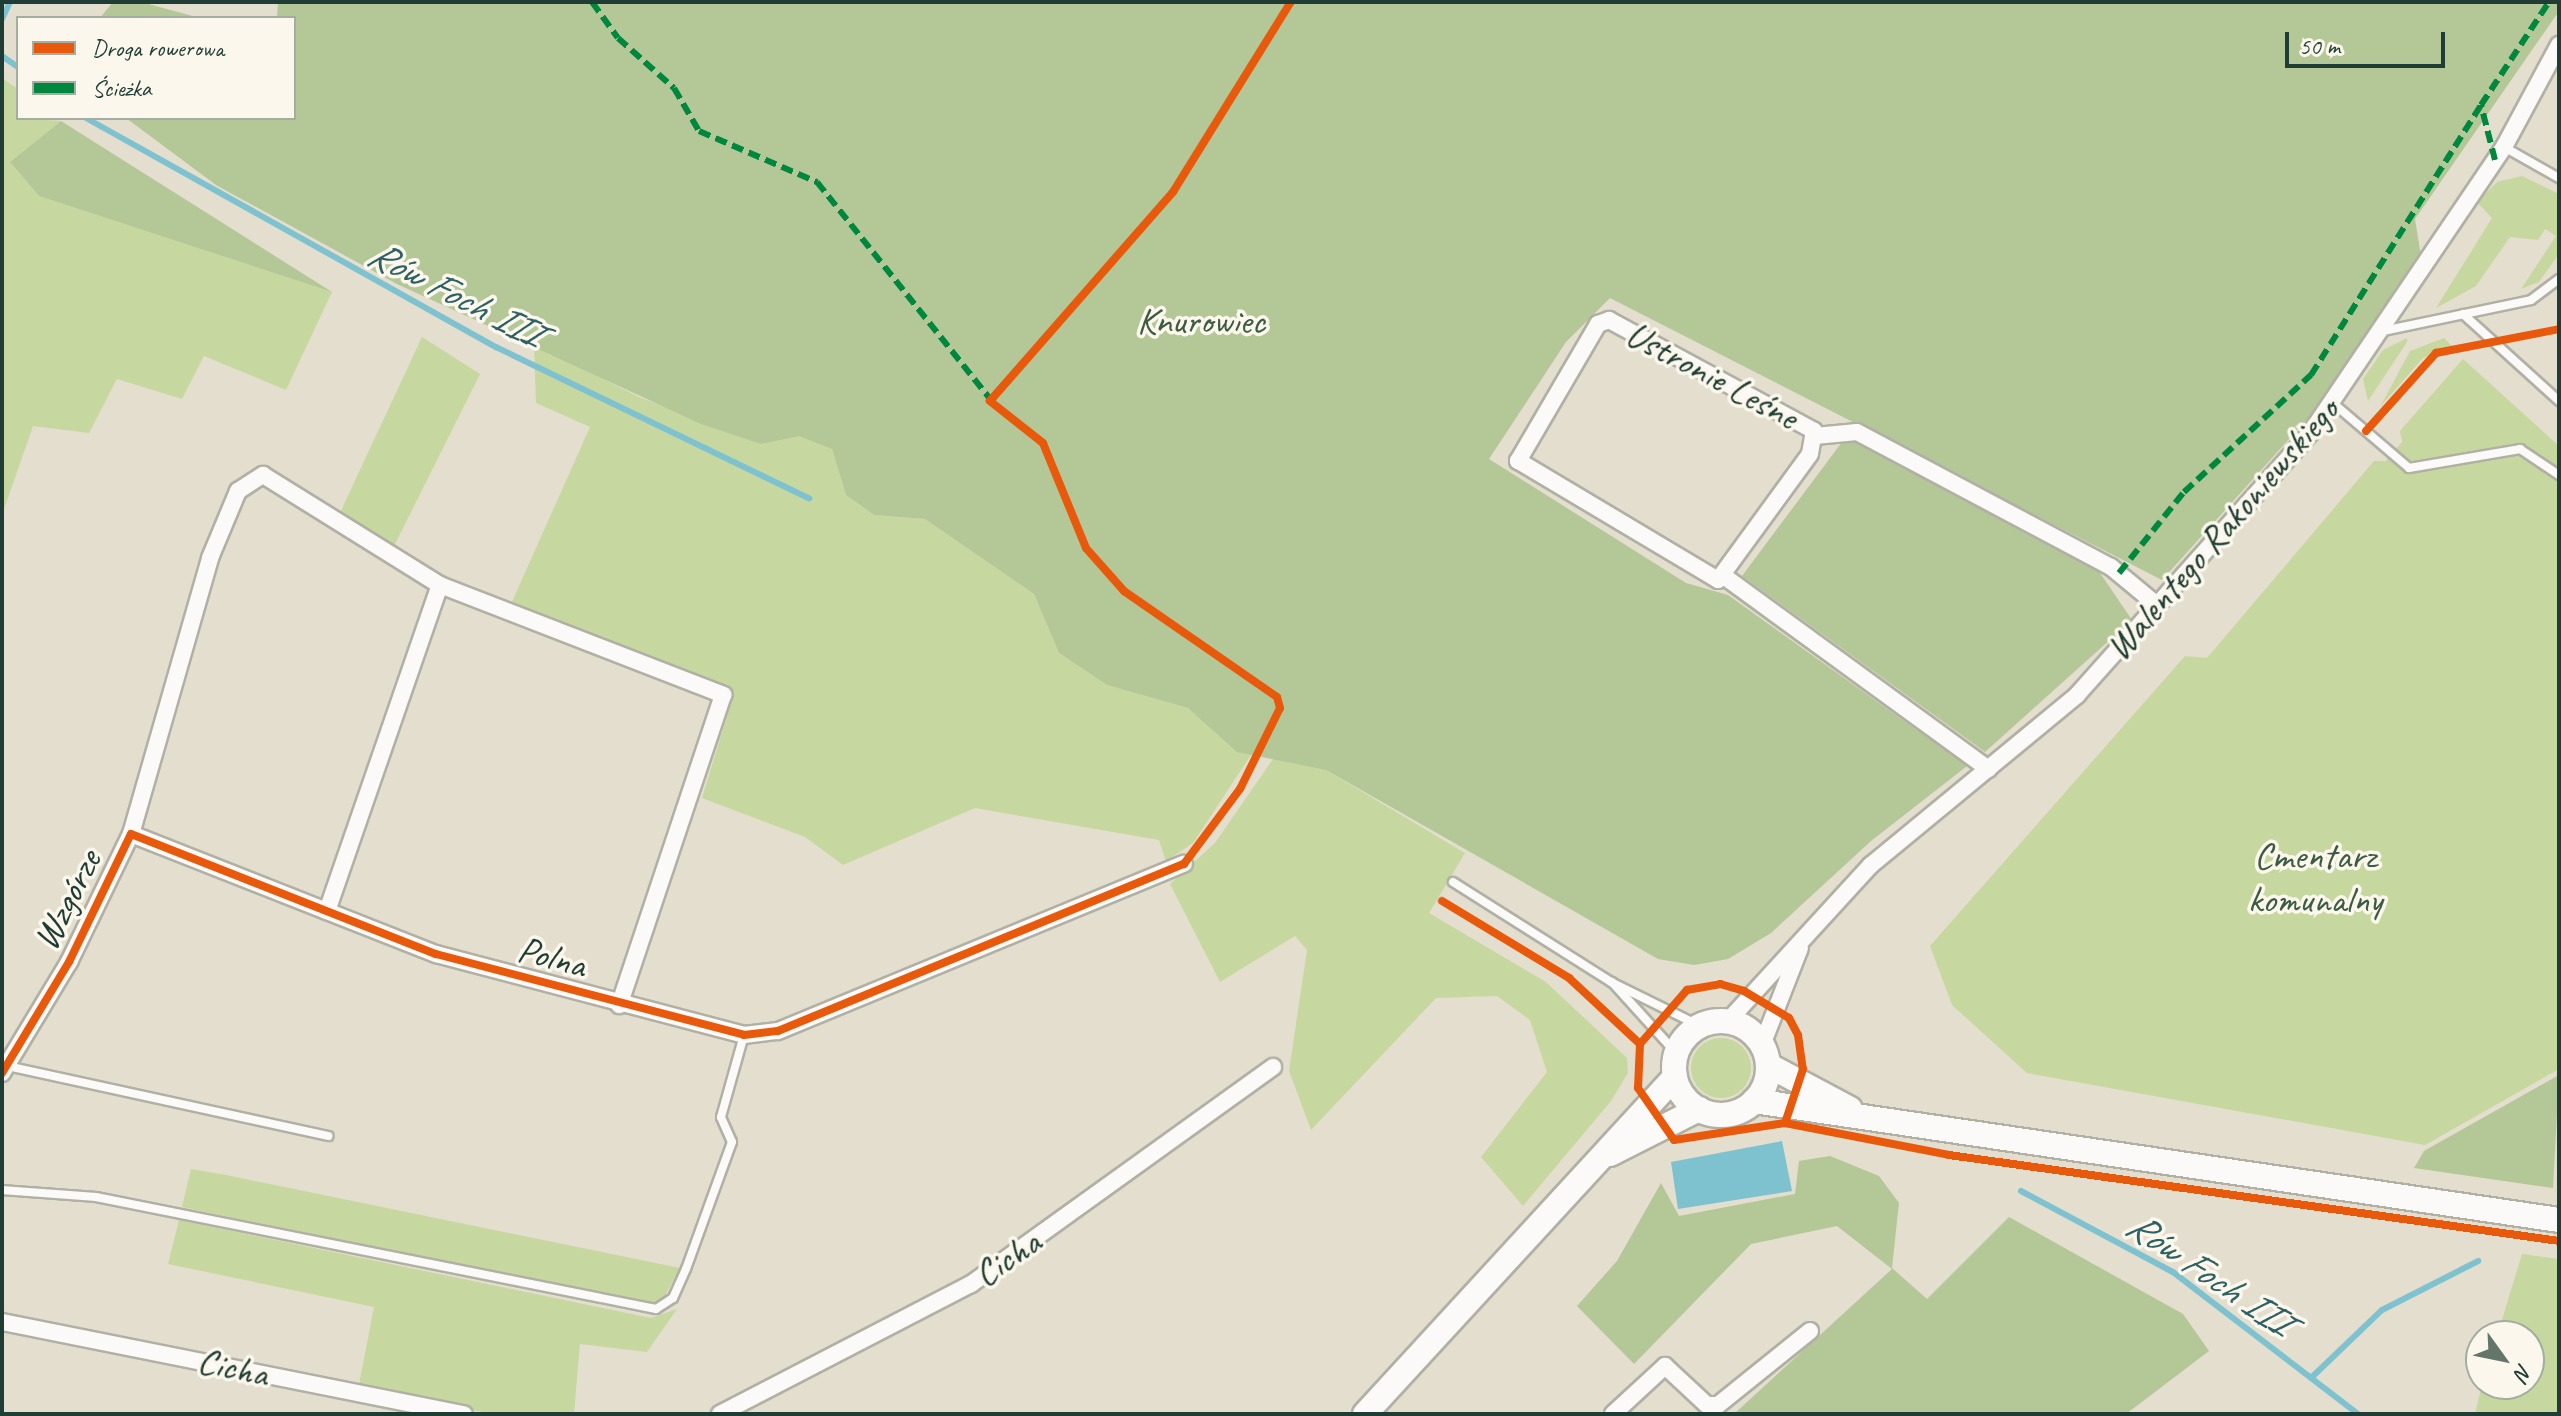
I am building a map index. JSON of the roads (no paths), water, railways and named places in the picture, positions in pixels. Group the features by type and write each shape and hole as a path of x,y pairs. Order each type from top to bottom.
{"street":[{"name":"Walentego Rakoniewskiego","path":"1728,1021 1871,865 2077,695 2333,403 2504,147 2559,45"},
{"name":"Ustronie Leśne","path":"1725,577 1810,454 1815,436 1790,413 1609,320 1598,324 1518,461 1700,575 1725,577 1988,769"},
{"path":"1815,436 1857,432 2111,567 2157,605"},
{"name":"Wzgórze","path":"4,1070 131,834 182,639 245,482 270,477 365,545 440,585 723,695"},
{"path":"327,911 440,585"},
{"name":"Polna","path":"619,1005 723,695"},
{"name":"Polna","path":"131,834 464,963 744,1035 778,1031 1184,864"},
{"name":"Walentego Rakoniewskiego","path":"1765,1055 1802,943"},
{"path":"1365,1414 1601,1159 1676,1066 1700,1026 1728,1021 1765,1055 1866,1117"},
{"path":"1754,1101 1765,1055"},
{"path":"1676,1066 1699,1109"},
{"name":"Cicha","path":"720,1414 971,1284 1273,1067"},
{"path":"1601,1159 1699,1109 1722,1115 1754,1101 2559,1220"},
{"name":"Cicha","path":"2,1322 464,1414"},
{"path":"1613,1414 1665,1366 1707,1405 1718,1405 1810,1331"}],"lane":[{"path":"2504,147 2559,178"},
{"path":"2383,331 2531,300 2559,279"},
{"path":"2463,314 2559,401"},
{"path":"2333,403 2409,468 2520,449 2559,475"},
{"path":"1453,882 1611,982 1700,1026"},
{"path":"1611,982 1676,1066"},
{"path":"2,1190 96,1197 656,1309 673,1298 732,1142 721,1117 744,1035"},
{"path":"4,1070 328,1136"}],"water":[{"path":"1782,1141 1792,1191 1678,1209 1671,1162"}],"waterway":[{"path":"2,19 10,2"},
{"name":"Rów Foch III","path":"2,56 16,66"},
{"name":"Rów Foch III","path":"90,120 496,347 809,498"},
{"name":"Rów Foch III","path":"2021,1191 2173,1272 2358,1414"},
{"path":"2311,1378 2382,1310 2478,1261"}],"park label":[{"name":"Knurowiec","path":"1201,321"},
{"name":"Cmentarz komunalny","path":"2315,878"}]}
